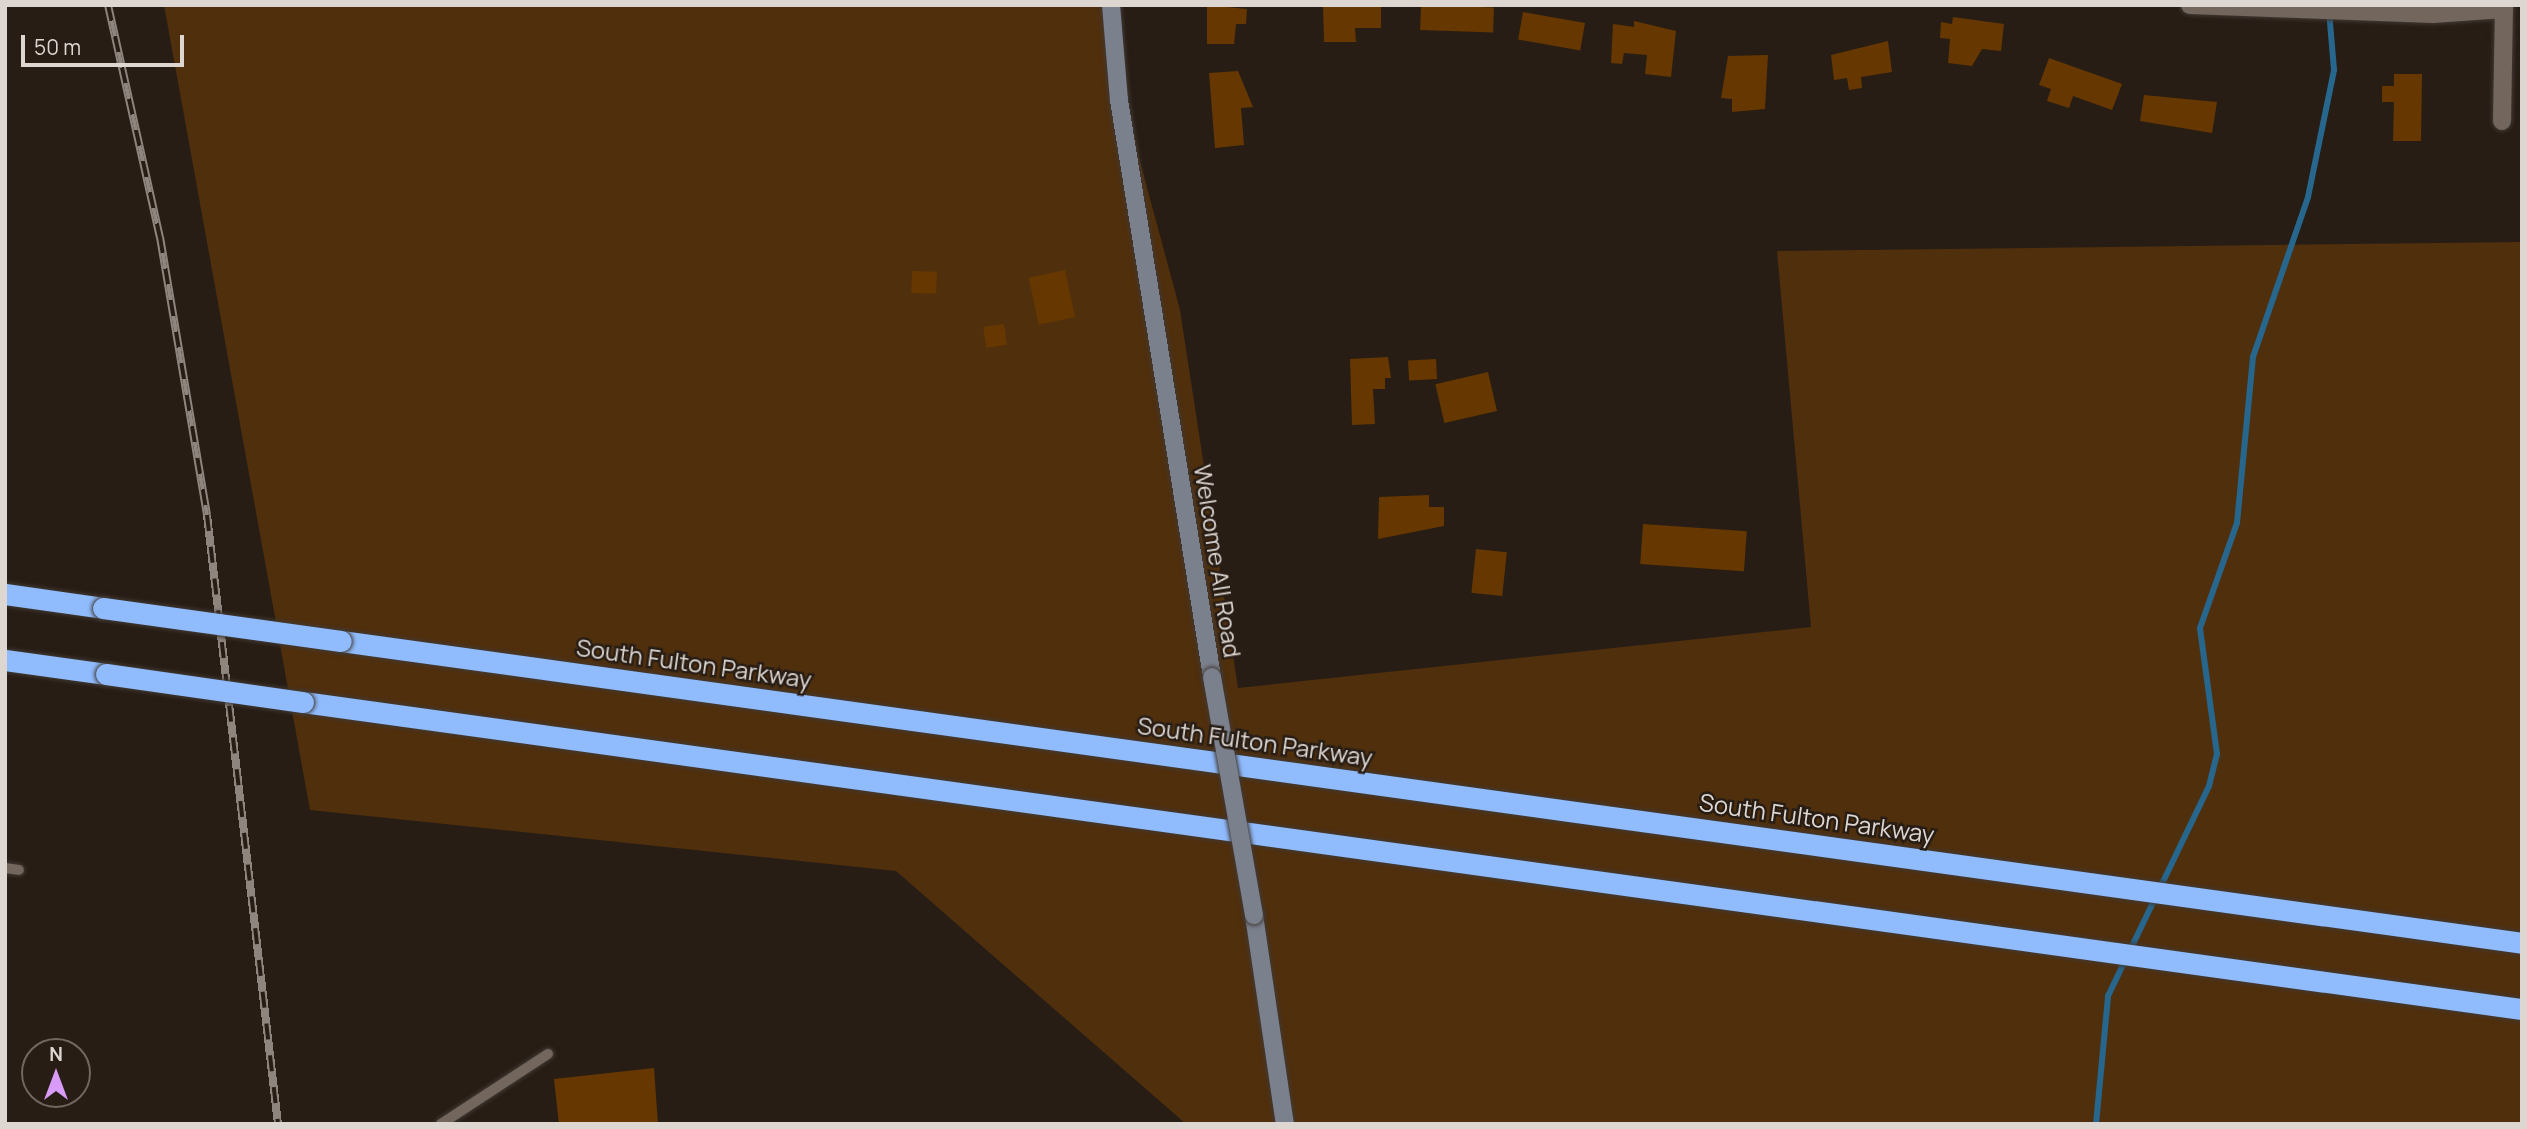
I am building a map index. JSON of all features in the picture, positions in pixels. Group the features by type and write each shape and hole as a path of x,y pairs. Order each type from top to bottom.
{"highway":[{"name":"South Fulton Parkway","path":"5,594 2522,942"},
{"path":"5,660 2522,1009"},
{"path":"2446,997 2522,1016"}],"street":[{"name":"Welcome All Road","path":"1111,5 1119,100 1212,677 1254,915 1285,1124"},
{"path":"2190,5 2433,14 2504,7 2502,121"}],"lane":[{"path":"5,868 19,870"},
{"path":"441,1124 548,1054"}],"shaded area":[{"path":"164,5 1110,5 1138,154 1180,310 1238,688 1811,627 1777,251 2522,242 2522,1124 1186,1124 896,871 310,810"}],"building":[{"path":"1207,5 1247,9 1246,24 1236,24 1234,44 1207,44"},
{"path":"1323,5 1381,5 1381,28 1355,28 1356,42 1324,42"},
{"path":"1421,5 1494,8 1493,33 1420,30"},
{"path":"1523,12 1585,23 1580,51 1518,40"},
{"path":"1953,17 2004,24 2001,51 1982,49 1972,66 1948,63 1950,39 1940,38 1941,22 1952,24"},
{"path":"1634,21 1676,31 1671,77 1645,74 1647,55 1624,53 1622,64 1611,63 1613,24 1634,27"},
{"path":"1888,41 1892,72 1861,77 1862,88 1849,90 1847,78 1834,80 1831,55"},
{"path":"1768,55 1765,109 1732,112 1732,99 1721,98 1728,56"},
{"path":"2049,58 2122,84 2112,110 2073,96 2069,108 2047,101 2051,89 2039,85"},
{"path":"1238,71 1253,107 1241,108 1244,145 1215,148 1209,73"},
{"path":"2394,74 2422,74 2421,141 2393,141 2394,102 2382,102 2382,86 2394,86"},
{"path":"2144,95 2217,102 2212,133 2140,121"},
{"path":"1065,270 1075,317 1039,325 1029,278"},
{"path":"912,271 937,272 936,294 911,293"},
{"path":"1004,324 1007,345 986,348 983,327"},
{"path":"1388,357 1391,378 1385,378 1385,389 1373,389 1375,424 1352,425 1350,359"},
{"path":"1436,359 1437,379 1409,380 1408,360"},
{"path":"1488,372 1497,411 1444,423 1435,384"},
{"path":"1429,495 1429,507 1444,507 1444,526 1378,539 1379,497"},
{"path":"1643,524 1747,531 1744,571 1640,564"},
{"path":"1476,549 1507,552 1502,596 1471,593"},
{"path":"654,1068 658,1124 559,1124 554,1079"}],"waterway":[{"path":"2096,1124 2108,996 2209,786 2217,754 2200,628 2237,523 2253,357 2308,197 2334,70 2329,11"}],"railway":[{"path":"108,5 160,237 207,515 278,1124"}]}
